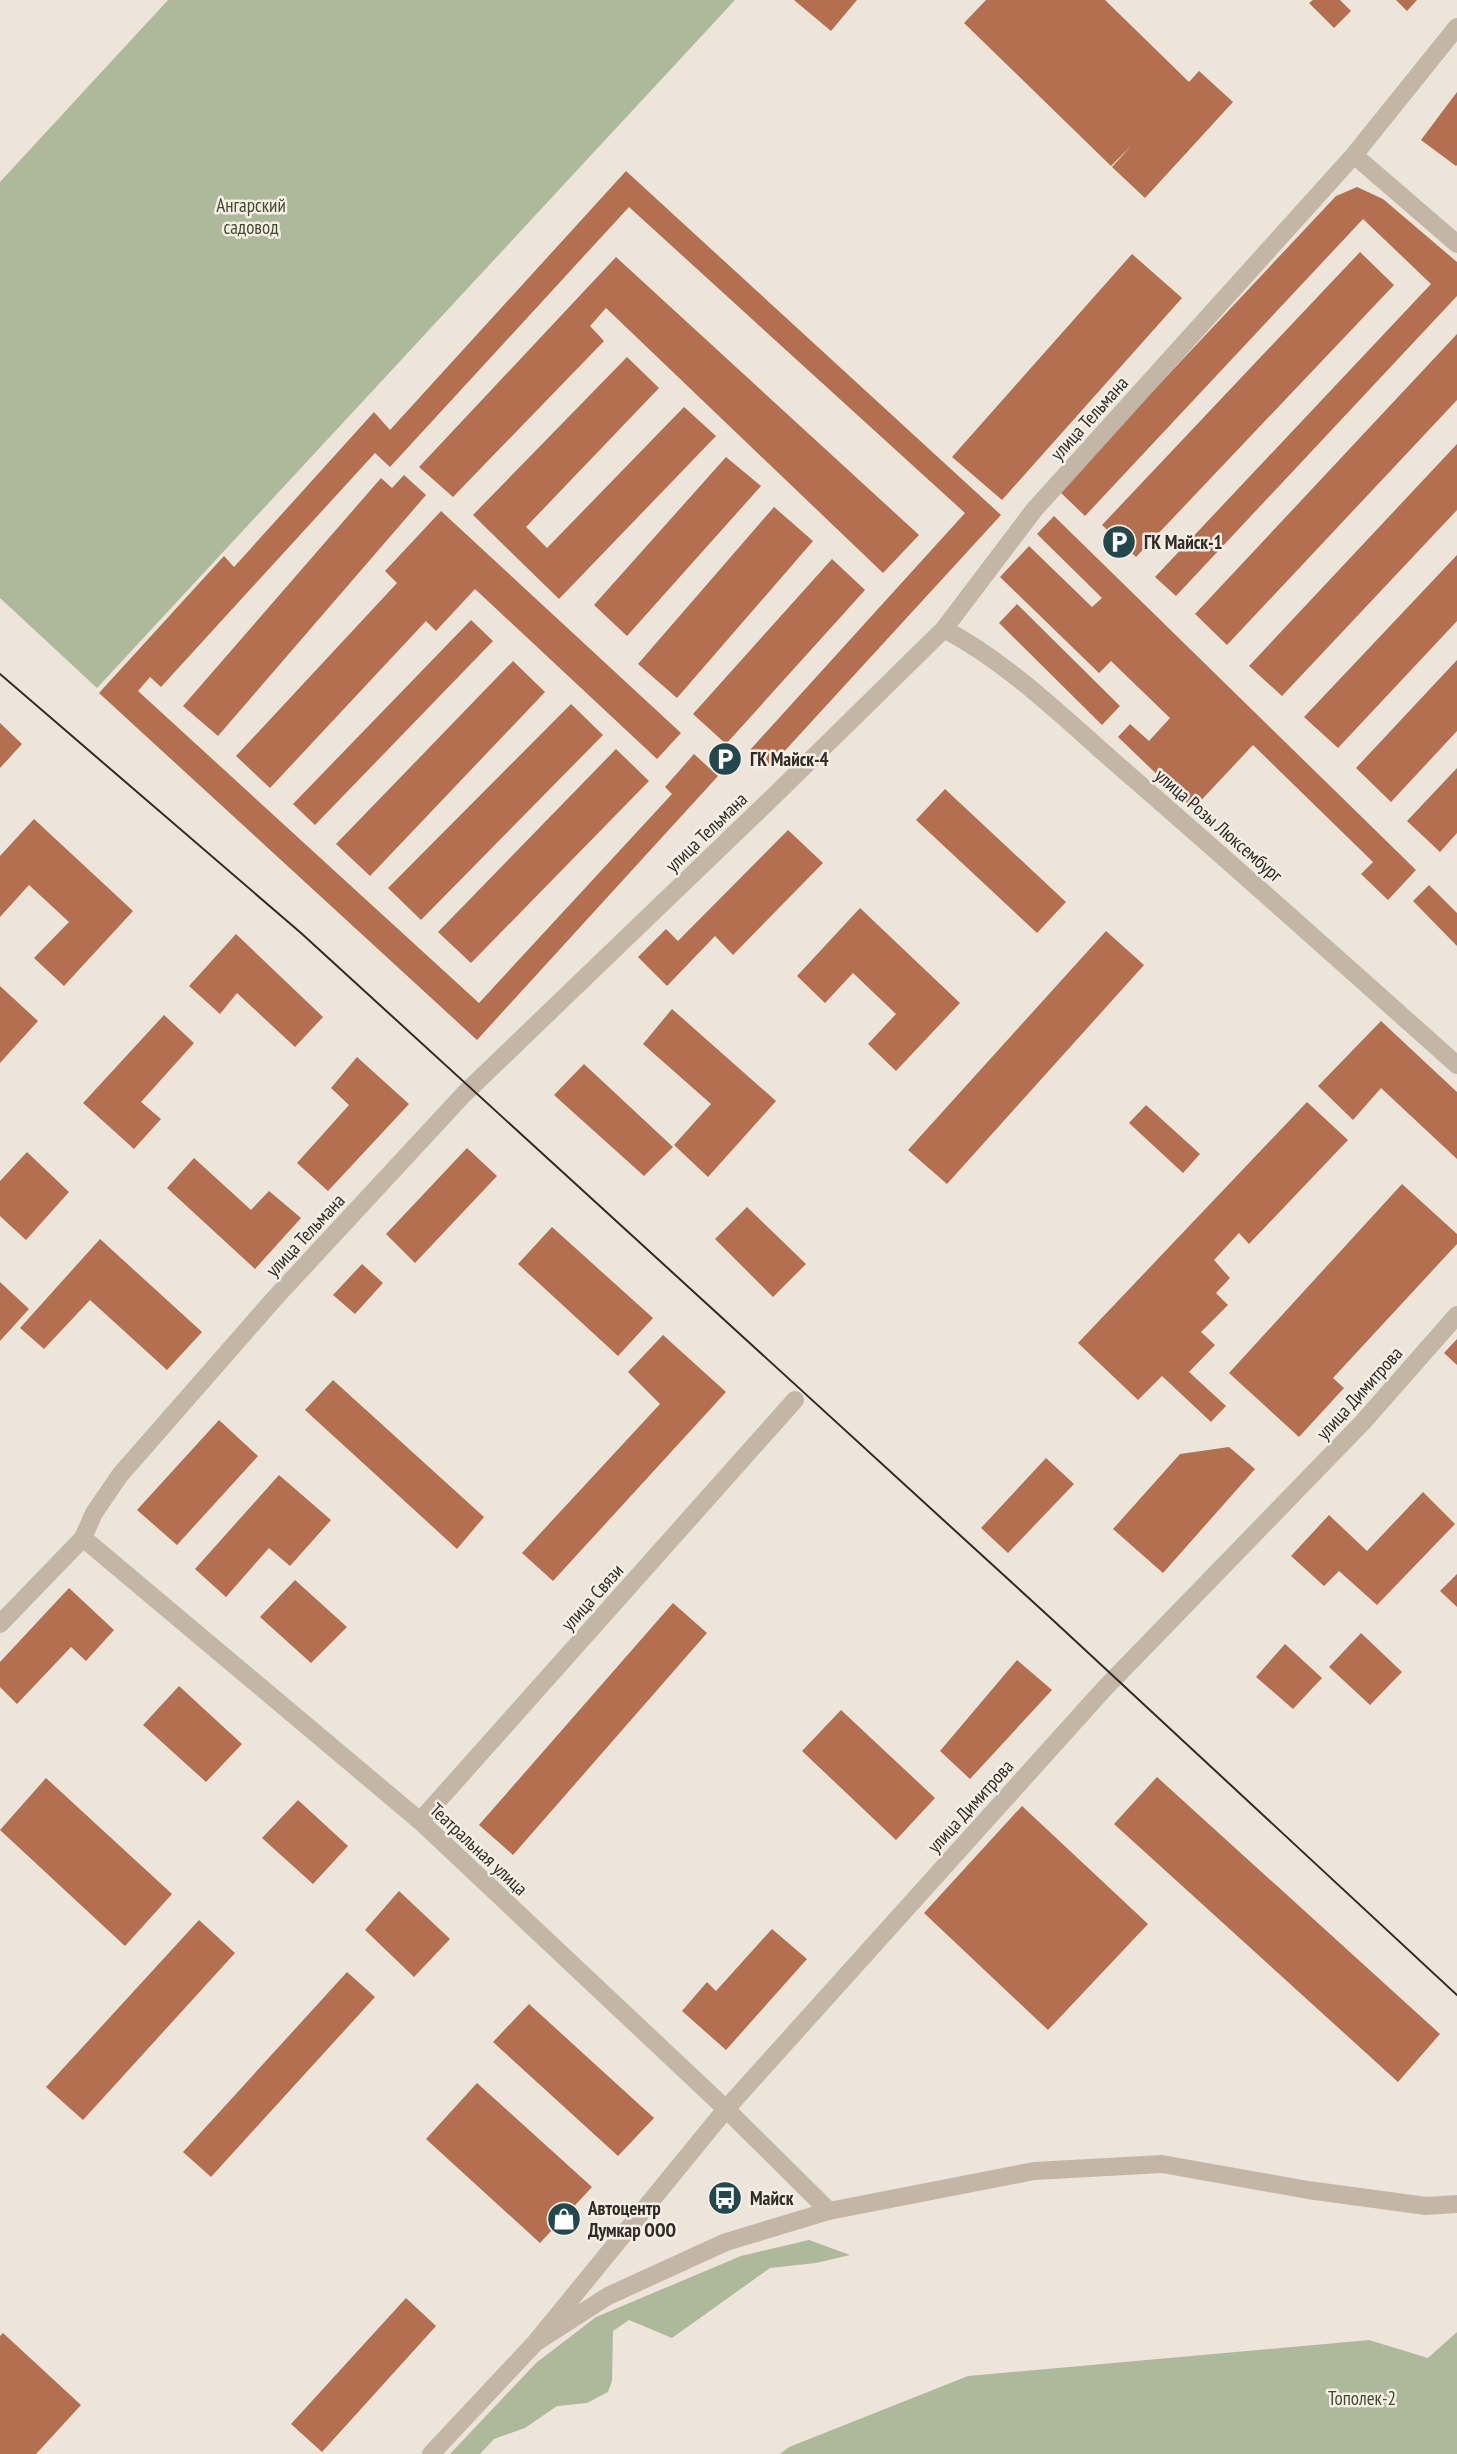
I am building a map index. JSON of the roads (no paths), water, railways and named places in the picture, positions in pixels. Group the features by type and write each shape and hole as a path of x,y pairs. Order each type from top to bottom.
{"street":[{"name":"улица Тельмана","path":"0,1624 83,1538 94,1513 120,1475 274,1299 464,1094 944,629 1034,510 1354,155 1457,27"},
{"path":"1354,155 1457,244"},
{"name":"улица Розы Люксембург","path":"944,629 973,644 1016,677 1209,844 1457,1065"},
{"name":"улица Димитрова","path":"535,2343 726,2109 1104,1689 1363,1422 1457,1315"},
{"name":"улица Связи","path":"420,1821 795,1400"},
{"name":"Театральная улица","path":"83,1538 420,1821 726,2109 829,2211"},
{"path":"431,2454 535,2343 608,2295 726,2242 829,2211 1034,2171 1162,2164 1413,2204 1457,2204"}],"tram line":[{"path":"0,674 301,933 1055,1622 1457,1995"}],"place":[{"name":"ГК Майск-1","path":"1119,542"},
{"name":"ГК Майск-4","path":"725,759"},
{"name":"Майск","path":"725,2198"},
{"name":"Автоцентр Думкар ООО","path":"564,2219"}],"park label":[{"name":"Ангарский садовод","path":"251,216"},
{"name":"Тополек-2","path":"1362,2398"}]}
